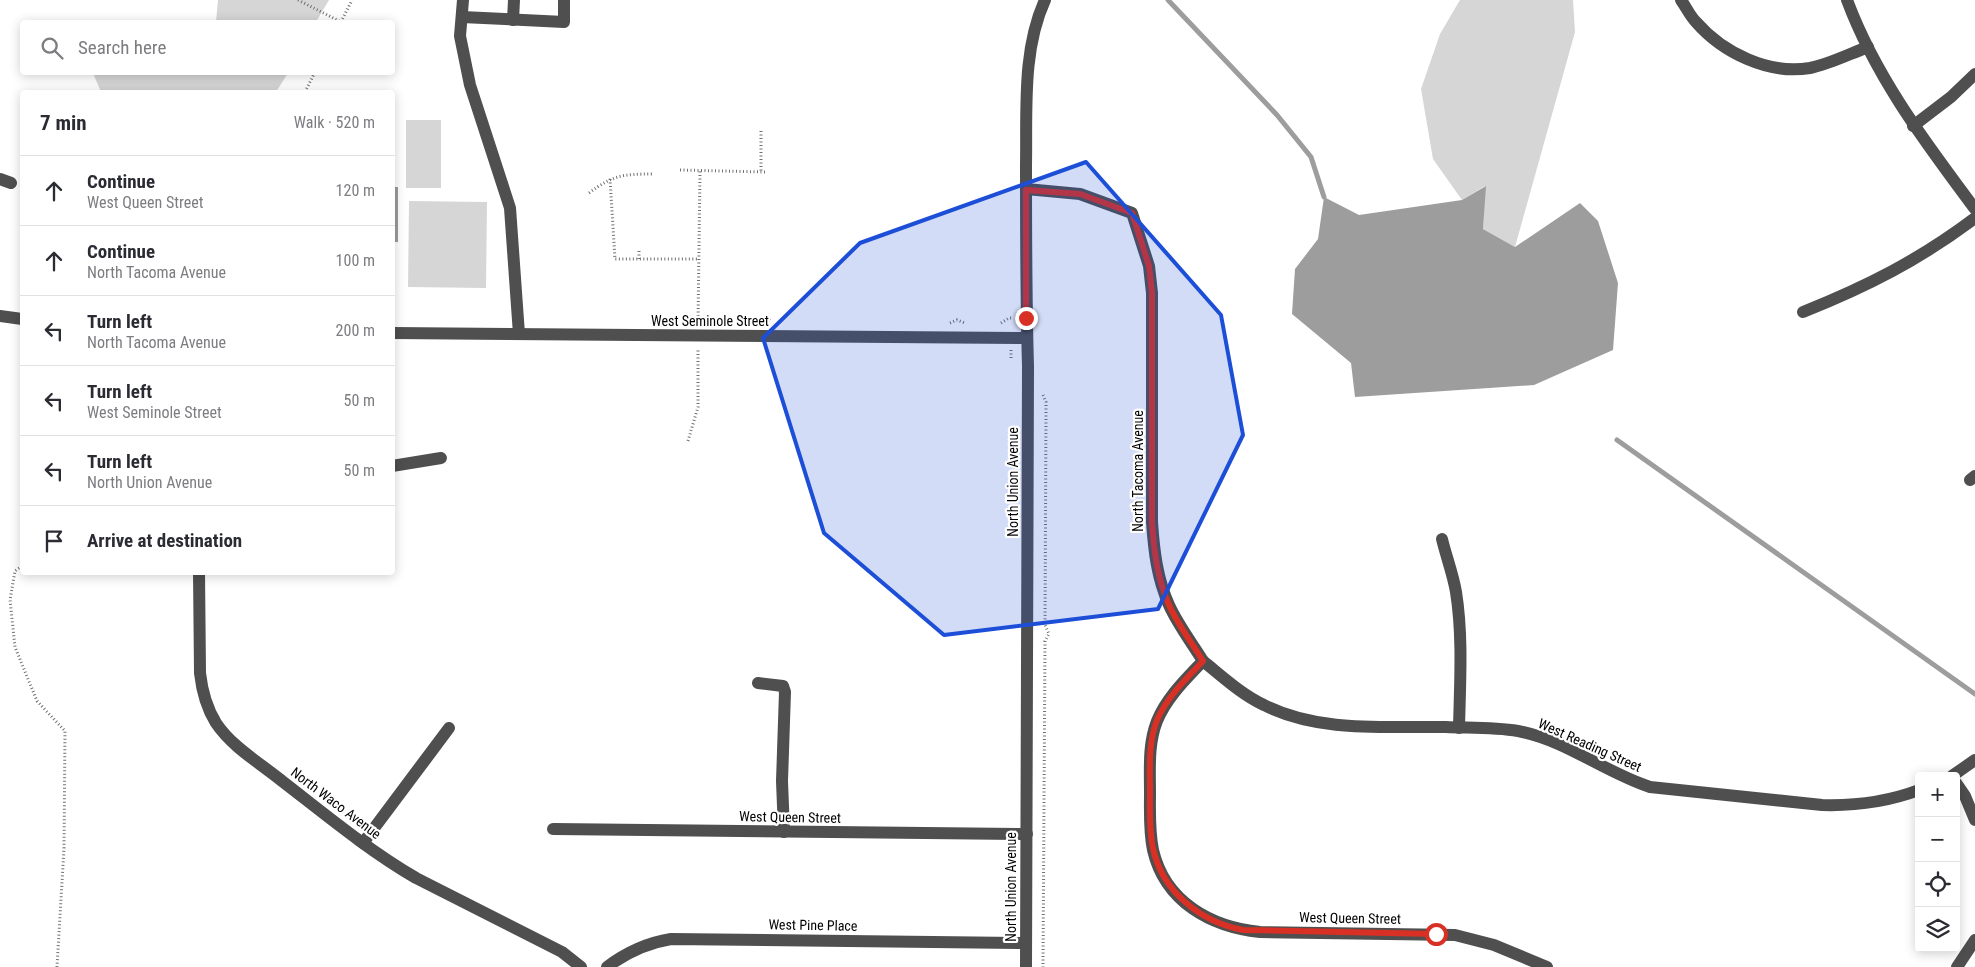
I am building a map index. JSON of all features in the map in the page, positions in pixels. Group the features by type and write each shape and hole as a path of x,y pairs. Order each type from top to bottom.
{"street":[{"path":"463,0 460,36 470,85 510,208 519,334"},
{"path":"513,20 514,0"},
{"path":"462,17 564,22 564,0"},
{"name":"North Union Avenue","path":"1026,967 1026,190 1028,70 1034,34 1045,0"},
{"path":"1681,0 1696,22 1724,47 1762,65 1778,68 1809,68 1822,65 1868,47"},
{"path":"1847,0 1885,82 1913,126 1975,209"},
{"path":"1913,126 1952,97 1975,74"},
{"name":"North Tacoma Avenue","path":"1026,190 1080,194 1132,213 1151,275 1152,522 1154,550 1161,583 1169,606 1203,661"},
{"path":"1803,312 1875,282 1904,267 1975,218"},
{"path":"0,316 20,319"},
{"name":"West Seminole Street","path":"395,333 1027,338"},
{"path":"395,466 441,458"},
{"path":"1442,539 1456,591 1460,649 1459,728"},
{"name":"North Waco Avenue","path":"199,575 200,673 204,699 217,724 228,738 363,843 416,878 562,952 581,967"},
{"name":"West Reading Street","path":"1203,661 1235,688 1281,713 1341,726 1503,729 1538,736 1650,787 1822,805 1846,805 1885,800 1915,791"},
{"name":"West Queen Street","path":"1203,661 1173,693 1165,705 1158,720 1151,745 1152,840 1156,858 1166,879 1188,906 1210,920 1232,928 1260,932 1455,935 1494,945 1547,967"},
{"path":"758,683 783,686 785,692 782,781 784,832"},
{"path":"363,843 449,728"},
{"path":"1958,772 1975,760"},
{"path":"1960,789 1975,820"},
{"name":"West Queen Street","path":"553,829 1026,834"},
{"name":"West Pine Place","path":"607,967 636,948 671,939 1026,943"},
{"path":"1957,967 1975,940"}],"path":[{"path":"298,0 337,20"},
{"path":"342,20 352,0"},
{"path":"306,90 314,75"},
{"path":"761,131 761,172"},
{"path":"680,170 766,172"},
{"path":"688,441 698,407 700,171"},
{"path":"589,193 610,179 624,174 652,174"},
{"path":"610,179 615,259 699,259"},
{"path":"639,250 639,258"},
{"path":"767,314 769,320 773,322"},
{"path":"999,324 1009,318 1026,318"},
{"path":"947,324 958,320 970,324"},
{"path":"1042,391 1046,413 1045,625 1049,634 1044,641 1043,967"},
{"path":"20,567 15,571 10,600 15,647 37,701 65,731 64,848 58,967"}],"highlighted area":[{"path":"1086,162 1221,315 1243,435 1158,609 944,635 824,533 763,338 860,243"}],"shaded area":[{"path":"218,0 329,0 317,20 216,20"},
{"path":"1460,0 1573,0 1575,32 1515,247 1483,229 1485,186 1462,200 1433,159 1421,89 1440,34"},
{"path":"94,75 287,75 277,90 100,90"},
{"path":"406,120 441,120 441,188 406,188"},
{"path":"1486,186 1483,229 1515,247 1580,203 1598,221 1618,283 1613,350 1534,385 1355,397 1351,363 1292,314 1295,269 1318,239 1324,197 1359,215 1462,200"},
{"path":"395,187 398,187 398,242 395,242"},
{"path":"409,201 487,202 486,288 408,287"}],"waterway":[{"path":"1168,0 1277,115 1311,157 1324,197"},
{"path":"1617,440 1975,694"}],"route":[{"path":"1026,318 1026,190 1080,194 1132,213 1151,275 1152,522 1154,550 1161,583 1169,606 1203,661 1173,693 1165,705 1153,732 1150,760 1152,848 1162,872 1188,906 1210,920 1232,928 1260,932 1436,934"}]}
